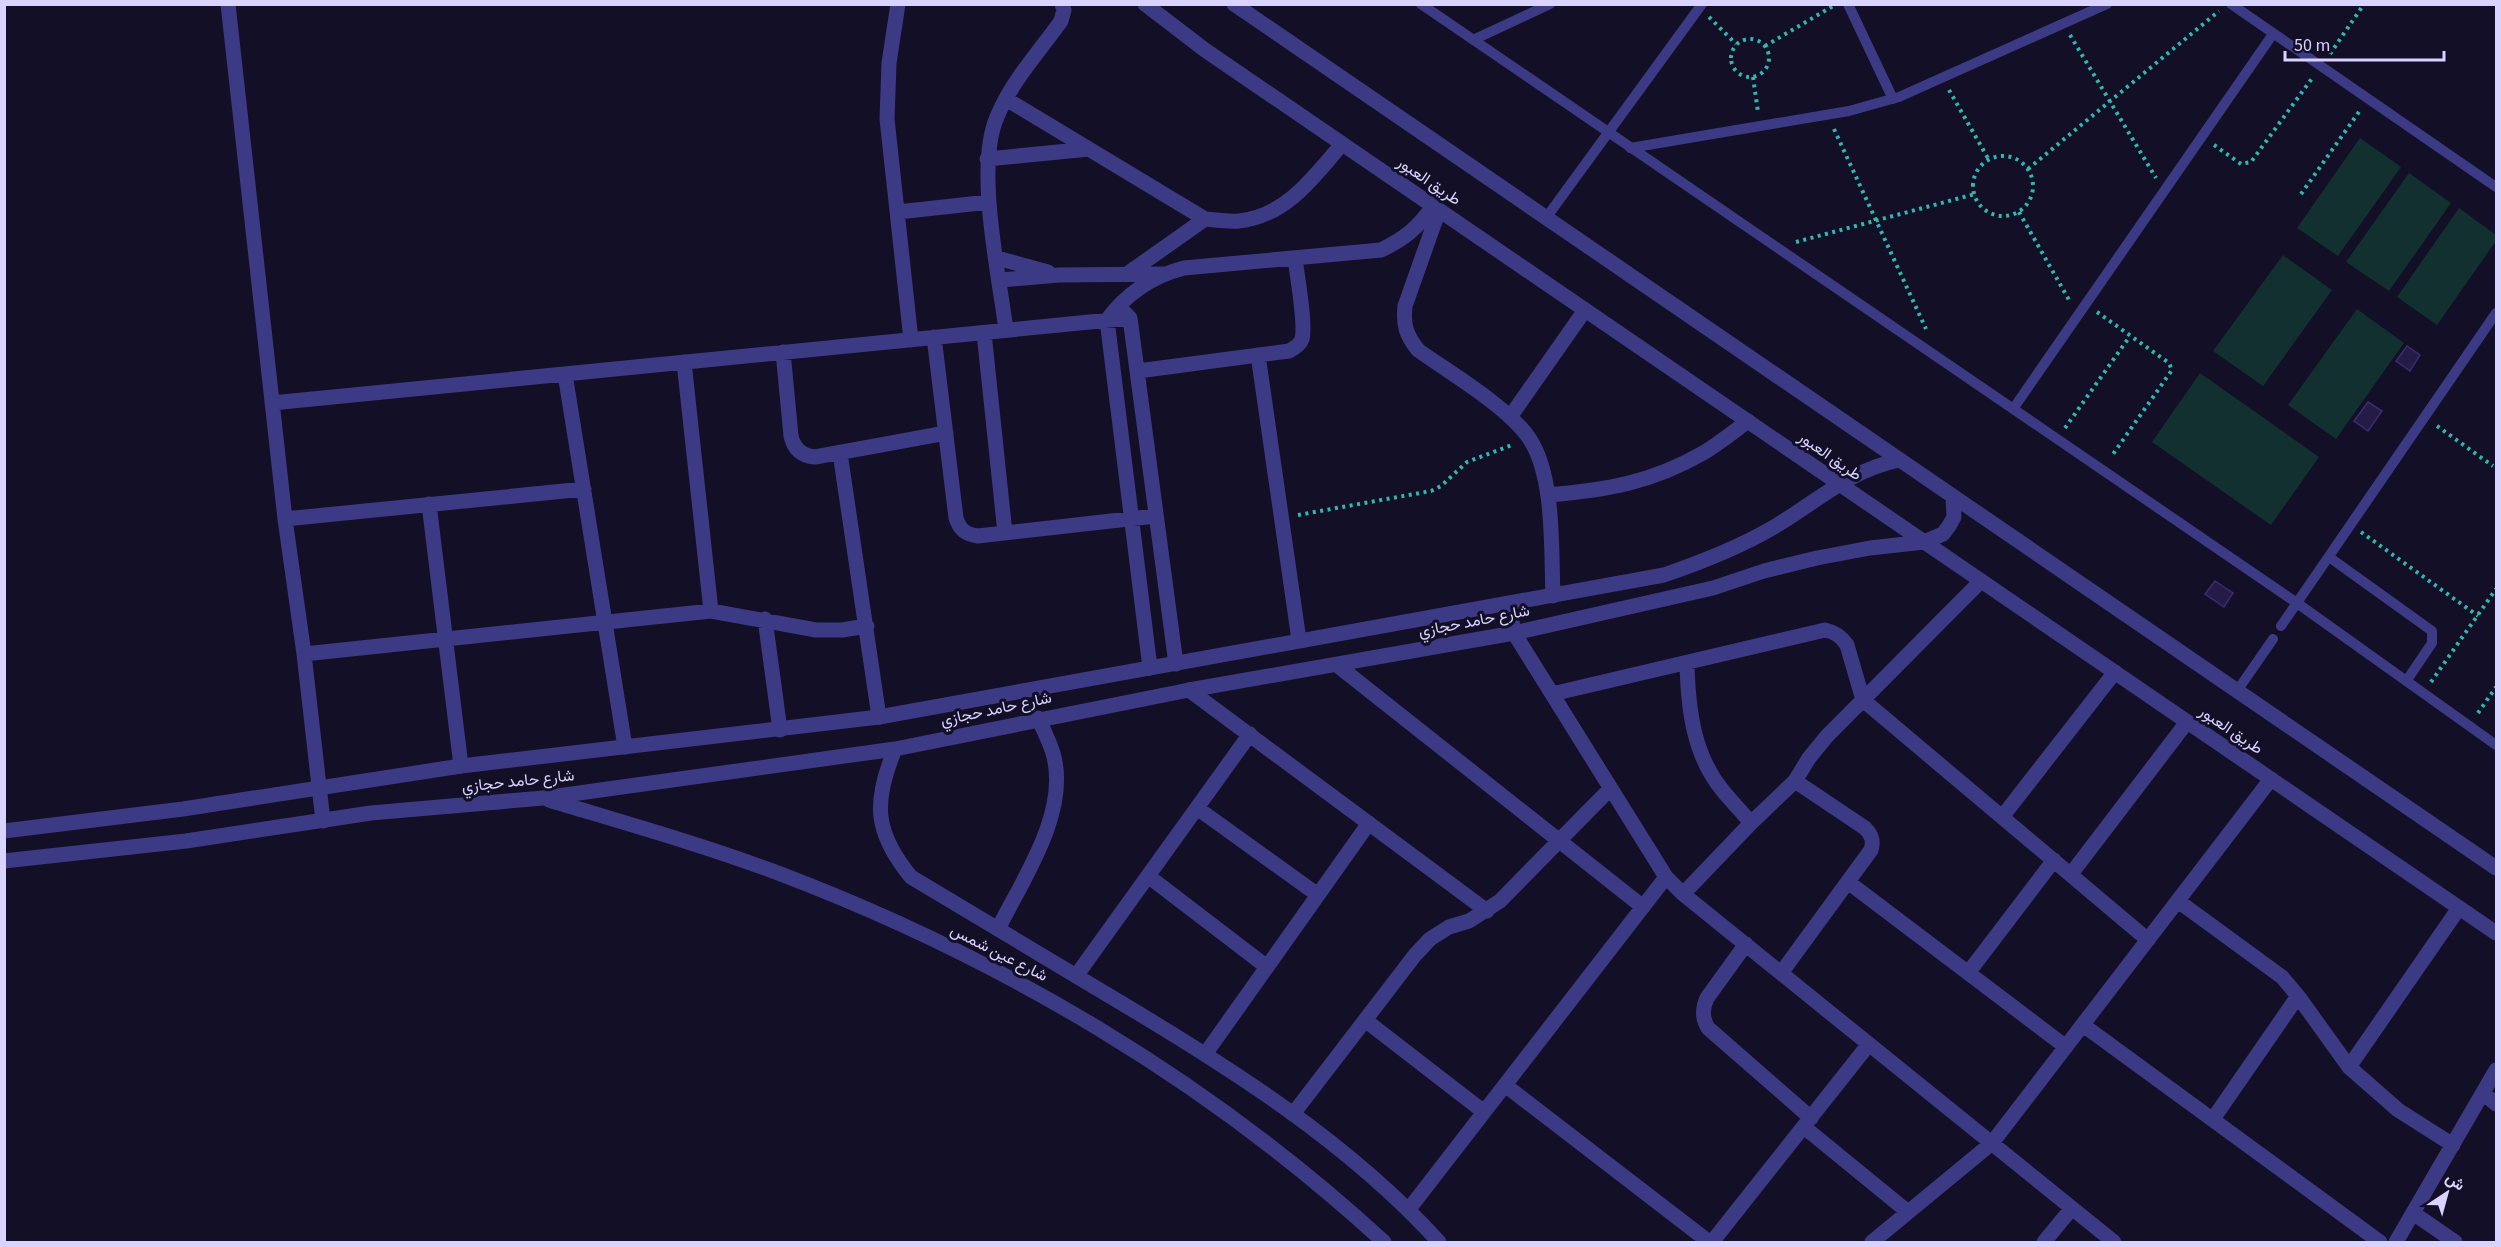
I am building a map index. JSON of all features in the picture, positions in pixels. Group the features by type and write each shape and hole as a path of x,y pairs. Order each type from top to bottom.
{"street":[{"path":"228,4 285,519 304,654 323,820"},
{"path":"898,4 889,63 887,119 911,340"},
{"path":"1006,330 989,202 987,159 990,138 996,117 1006,99 1061,21 1064,10 1062,4"},
{"name":"طريق العبور","path":"1145,4 1205,50 2496,933"},
{"path":"1234,4 2496,868"},
{"path":"1006,99 1206,219 1238,221 1269,213 1297,196 1342,144"},
{"path":"987,159 1089,149"},
{"path":"898,212 989,202"},
{"path":"1000,280 1059,275 1162,274 1184,268 1381,250 1402,240 1436,208"},
{"path":"1436,208 1405,306 1403,322 1408,338 1418,350 1510,417 1530,439 1543,466 1548,495 1553,596"},
{"path":"1127,274 1206,219"},
{"path":"997,258 1059,275"},
{"path":"1138,371 1289,351 1299,344 1302,338 1295,258"},
{"path":"1150,668 1107,320 1118,305 1162,274"},
{"path":"1118,305 1130,318 1176,664"},
{"path":"1510,417 1585,310"},
{"path":"272,403 1130,318"},
{"path":"984,333 1005,533"},
{"path":"934,337 956,518 960,527 967,534 978,536 1155,516"},
{"path":"783,352 793,443 802,454 808,456 840,453 946,433"},
{"path":"1258,356 1299,640"},
{"path":"684,362 711,611"},
{"path":"565,374 625,747"},
{"path":"1548,495 1602,490 1654,476 1704,453 1748,421"},
{"path":"840,453 879,717"},
{"name":"شارع حامد حجازي","path":"4,831 171,810 461,766 879,717 1664,575 1702,562 1773,528 1858,473 1899,459"},
{"path":"285,519 584,489"},
{"name":"شارع حامد حجازي","path":"4,861 174,842 371,813 543,798 895,749 1038,718 1515,633 1713,588 1817,558 1934,539 1949,526 1955,507 1953,496"},
{"path":"429,504 461,766"},
{"path":"1683,894 1795,781 1809,758 1827,736 1982,581"},
{"path":"1509,604 1515,633 1666,877 1683,894 2114,1242"},
{"path":"304,654 711,611 816,630 842,630 867,626"},
{"path":"765,619 780,730"},
{"path":"1552,694 1825,630 1832,631 1847,645 1863,700 2148,940"},
{"path":"1687,663 1688,707 1700,750 1721,790 1751,823"},
{"path":"1337,665 1643,907"},
{"path":"2002,817 2115,672"},
{"path":"1189,690 1487,911"},
{"path":"998,929 1051,823 1058,790 1054,757 1038,718"},
{"path":"2070,874 2187,722"},
{"path":"1076,975 1250,734"},
{"name":"شارع عين شمس","path":"895,749 884,776 880,803 883,831 894,856 911,878 1206,1053 1293,1114 1360,1167 1409,1209 1439,1242"},
{"path":"1872,1242 1992,1143 2271,779"},
{"path":"1781,973 1872,850 1873,844 1869,833 1795,781"},
{"path":"1293,1114 1415,955 1430,939 1449,927 1469,921 1500,901 1610,789"},
{"name":"شارع عين شمس","path":"543,798 776,872 899,922 1019,982 1133,1049 1243,1125 1346,1208 1384,1242"},
{"path":"1197,808 1318,895"},
{"path":"1206,1053 1369,823"},
{"path":"1968,973 2054,860"},
{"path":"1148,876 1267,967"},
{"path":"1409,1209 1666,877"},
{"path":"1848,882 2066,1047"},
{"path":"2178,901 2282,978 2298,996 2349,1067 2398,1110 2452,1145"},
{"path":"2349,1067 2459,908"},
{"path":"1746,944 1707,998 1704,1005 1704,1021 1708,1028 1908,1212"},
{"path":"2213,1119 2298,996"},
{"path":"1365,1020 1484,1112"},
{"path":"2083,1025 2380,1242"},
{"path":"1505,1084 1711,1242 1869,1044"},
{"path":"2396,1242 2496,1070"},
{"path":"2483,1093 2496,1104"},
{"path":"2044,1242 2072,1208"},
{"path":"2413,1213 2455,1242"}],"lane":[{"path":"1421,4 2297,603 2470,724 2496,745"},
{"path":"1473,40 1550,4"},
{"path":"1848,4 1893,99"},
{"path":"1630,148 1828,114 1893,99 2107,4"},
{"path":"2229,4 2496,187"},
{"path":"1546,218 1700,6"},
{"path":"2013,409 2273,34"},
{"path":"2282,626 2496,313"},
{"path":"2329,556 2432,631 2432,643 2407,680"},
{"path":"2237,691 2273,639"}],"path":[{"path":"1765,46 1836,4"},
{"path":"2028,169 2229,4"},
{"path":"2201,136 2241,164 2251,162 2364,4"},
{"path":"1700,6 1736,44"},
{"path":"2064,24 2164,191"},
{"path":"1748,38 1760,41 1765,46 1769,58 1768,65 1759,75 1753,77 1740,74 1731,63 1736,44 1748,38"},
{"path":"1753,77 1761,126"},
{"path":"1942,78 1989,160"},
{"path":"2301,194 2368,99"},
{"path":"1828,114 1940,361"},
{"path":"2010,157 2028,169 2032,177 2032,197 2019,212 2011,215 1993,214 1978,203 1975,194 1975,178 1989,160 2010,157"},
{"path":"1775,248 1975,194"},
{"path":"2019,212 2078,315"},
{"path":"2086,304 2169,363 2172,370 2102,470"},
{"path":"2057,439 2130,336"},
{"path":"2425,417 2493,466"},
{"path":"1280,519 1431,491 1441,486 1457,468 1467,462 1530,439"},
{"path":"2351,525 2478,616"},
{"path":"2424,692 2496,589"},
{"path":"2470,724 2496,687"}],"green space":[{"path":"2360,138 2401,167 2338,256 2297,228"},
{"path":"2409,173 2451,203 2389,291 2346,262"},
{"path":"2459,208 2496,235 2496,241 2437,325 2397,297"},
{"path":"2283,255 2332,290 2263,386 2213,351"},
{"path":"2357,309 2404,343 2336,439 2288,405"},
{"path":"2200,373 2319,457 2271,525 2152,442"}],"building":[{"path":"2407,346 2420,355 2410,371 2396,361"},
{"path":"2368,402 2382,411 2368,431 2354,421"},
{"path":"2215,581 2233,593 2224,607 2205,594"}]}
